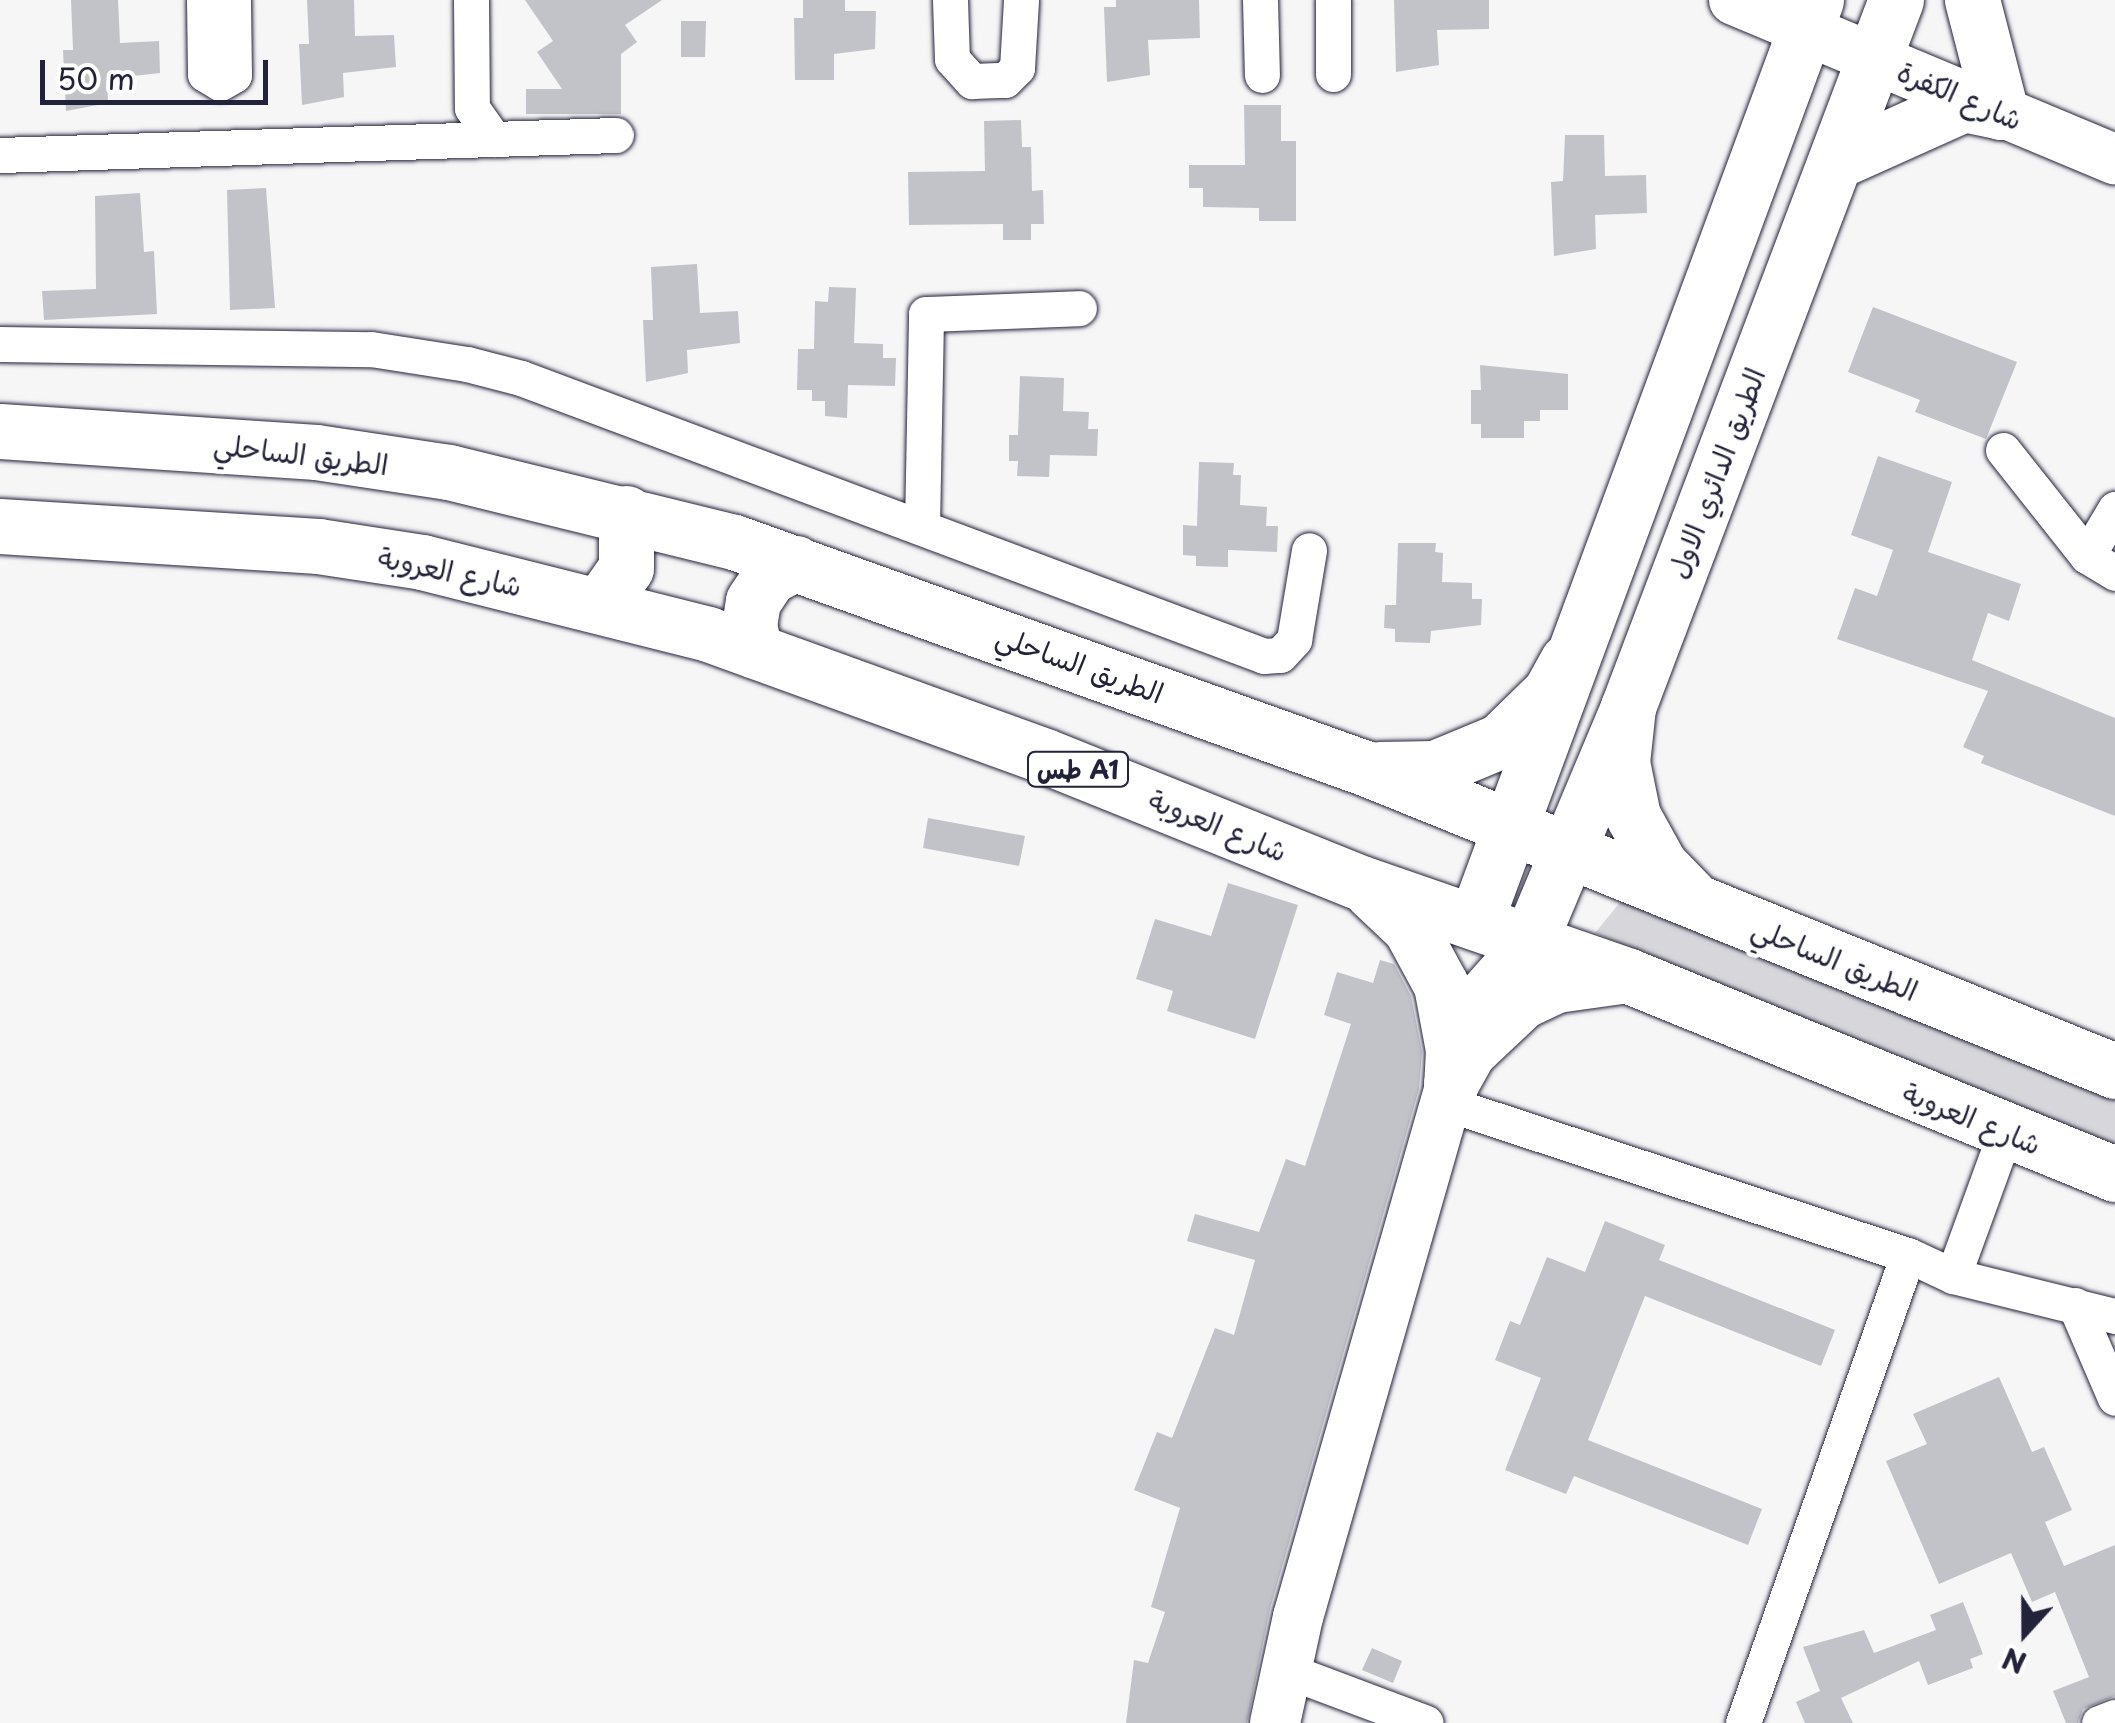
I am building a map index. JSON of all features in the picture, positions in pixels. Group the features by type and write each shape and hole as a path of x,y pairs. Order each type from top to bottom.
{"main road":[{"name":"الطريق الدائري الاول","path":"1529,943 1628,707 1896,0"},
{"path":"1835,162 1964,104 2000,112 1972,0"},
{"path":"1475,922 1567,660 1811,16"},
{"name":"الطريق الساحلي","path":"0,431 316,452 448,472 626,513 795,564 1365,768 2115,1072"},
{"path":"600,605 626,568 626,513"},
{"name":"شارع العروبة","path":"0,526 318,546 422,562 600,605 756,651 1045,756 1361,882 1629,976 2005,1133 2115,1174"},
{"path":"756,651 749,626 752,602 769,577 795,564"},
{"path":"1365,768 1436,768 1500,741 1550,692 1567,660"},
{"path":"1628,707 1622,762 1633,816 1660,864 1699,904"},
{"path":"1361,882 1410,928 1441,985 1451,1033 1448,1093"},
{"path":"1448,1093 1493,1023 1522,1001 1574,981 1629,976"}],"street":[{"path":"204,0 204,74 220,83 234,75 233,0"},
{"path":"471,0 472,108 494,139"},
{"path":"950,0 952,59 972,81 1005,80 1017,68 1021,0"},
{"path":"1260,0 1262,76"},
{"path":"1333,0 1333,74"},
{"name":"شارع الكفرة","path":"1734,0 1811,16 1874,58 2115,159"},
{"path":"0,155 616,135"},
{"path":"922,527 926,314 1080,308"},
{"path":"0,344 371,349 467,364 922,527 1179,629 1264,656 1280,655 1294,640 1309,550"},
{"path":"2003,450 2101,565"},
{"path":"2101,565 2115,509"},
{"path":"1475,922 1482,996"},
{"path":"1276,1723 1448,1093 1482,996 1529,943"},
{"path":"1448,1093 1908,1255 1953,1276 2115,1316"},
{"path":"1953,1276 2005,1133"},
{"path":"1743,1723 1908,1255"},
{"path":"2075,1305 2115,1398"},
{"path":"1288,1671 1426,1723"},
{"path":"2099,1723 2115,1717"}],"shaded area":[{"path":"1622,900 2115,1094 2115,1150 1595,933"}],"building":[{"path":"71,0 118,0 120,43 159,41 160,73 107,79 108,103 66,111 63,50 73,50"},
{"path":"307,0 354,0 355,36 394,35 396,67 343,73 344,97 302,105 299,44 309,44"},
{"path":"525,0 662,0 625,25 637,42 621,54 621,114 526,114 526,89 562,89 537,52 553,41"},
{"path":"803,0 845,0 845,11 876,11 875,49 834,54 834,80 795,80 794,18 803,18"},
{"path":"1116,0 1199,0 1200,38 1148,40 1150,75 1107,82 1104,7 1116,7"},
{"path":"1394,0 1489,0 1489,29 1437,30 1439,65 1396,72"},
{"path":"681,21 706,21 705,57 681,57"},
{"path":"1244,105 1281,105 1281,141 1296,141 1296,221 1259,221 1259,208 1203,207 1203,188 1189,188 1189,165 1245,165"},
{"path":"1021,120 1022,147 1031,147 1032,191 1043,190 1044,224 1031,224 1031,240 1003,240 1003,224 909,225 908,172 985,171 984,121"},
{"path":"1565,135 1604,135 1605,176 1646,175 1647,213 1595,215 1596,249 1554,256 1551,182 1563,181"},
{"path":"266,188 275,308 230,310 227,190"},
{"path":"140,193 144,252 154,251 157,314 44,320 42,291 96,289 95,196"},
{"path":"697,264 700,313 738,311 740,343 687,350 688,373 646,382 643,320 653,320 651,267"},
{"path":"829,287 856,288 854,343 883,344 883,358 896,358 895,386 848,385 847,418 825,416 825,401 812,401 812,390 797,390 798,349 814,349 815,301 828,302"},
{"path":"1873,307 2017,362 1986,439 1915,412 1920,400 1848,372"},
{"path":"1480,365 1568,374 1568,410 1540,410 1540,421 1524,421 1524,438 1481,438 1481,424 1471,424 1471,390 1481,390"},
{"path":"1020,376 1064,378 1063,411 1089,412 1088,429 1098,429 1097,456 1050,455 1049,477 1017,476 1018,461 1009,461 1009,435 1018,435"},
{"path":"1878,456 1952,482 1928,552 2021,584 2009,621 1988,613 1972,660 2115,718 2115,816 1981,763 1984,756 1963,747 1988,691 1837,639 1855,588 1877,596 1893,550 1851,535"},
{"path":"1199,462 1234,463 1233,475 1241,475 1240,505 1267,507 1266,526 1278,526 1277,552 1228,550 1228,567 1196,566 1196,556 1183,555 1183,525 1197,526"},
{"path":"1398,543 1436,543 1435,552 1443,553 1442,582 1472,583 1472,599 1482,599 1481,625 1431,631 1430,643 1395,642 1395,629 1384,628 1385,605 1396,605"},
{"path":"928,818 1025,836 1019,866 923,848"},
{"path":"1228,883 1298,905 1255,1039 1167,1011 1173,991 1136,979 1155,919 1211,936"},
{"path":"1380,960 1394,964 1411,996 1422,1052 1419,1089 1270,1609 1247,1723 1126,1723 1134,1660 1148,1663 1165,1612 1151,1607 1180,1508 1134,1490 1157,1432 1172,1438 1215,1328 1234,1335 1255,1260 1187,1241 1195,1214 1259,1232 1286,1159 1305,1166 1351,1024 1324,1015 1337,972 1373,983"},
{"path":"1605,1221 1665,1245 1659,1260 1835,1330 1821,1366 1645,1296 1588,1440 1762,1509 1748,1545 1574,1476 1566,1494 1505,1470 1541,1378 1495,1360 1510,1321 1520,1325 1547,1257 1585,1272"},
{"path":"1999,1377 2032,1452 2044,1447 2072,1510 2045,1522 2064,1566 2115,1545 2115,1696 2083,1709 2078,1723 2066,1723 2053,1691 2089,1677 2055,1592 2032,1602 2011,1553 1939,1584 1886,1461 1927,1444 1913,1414"},
{"path":"1963,1602 1983,1654 1970,1659 1973,1668 1928,1685 1919,1661 1841,1698 1853,1723 1805,1723 1796,1702 1820,1691 1803,1647 1864,1630 1874,1653 1936,1630 1930,1615"},
{"path":"1372,1648 1402,1661 1393,1683 1362,1670"}]}
